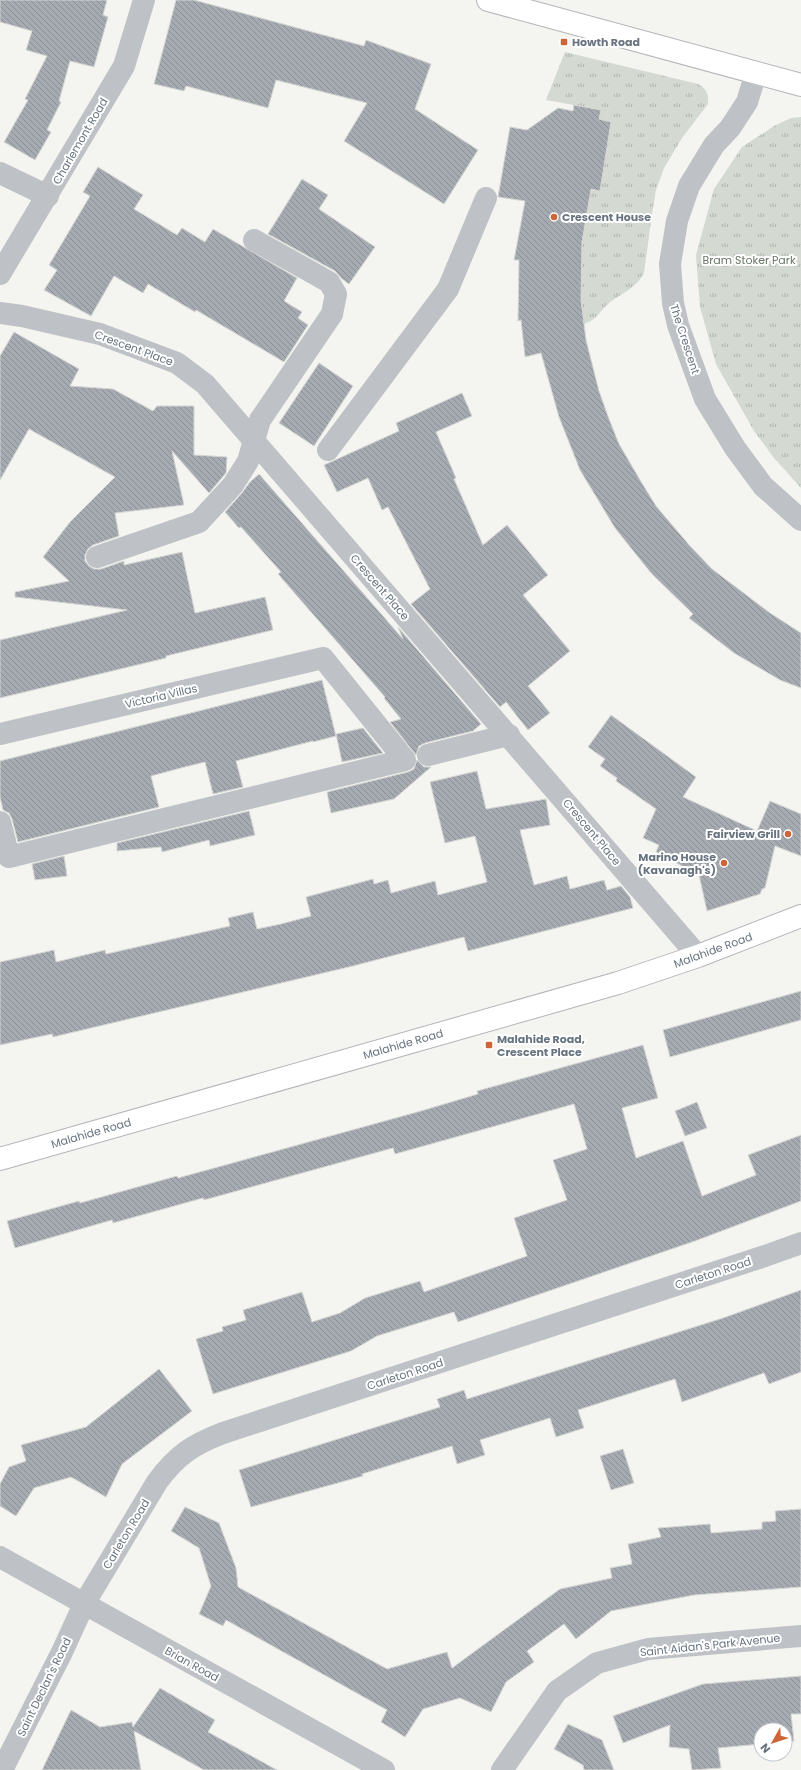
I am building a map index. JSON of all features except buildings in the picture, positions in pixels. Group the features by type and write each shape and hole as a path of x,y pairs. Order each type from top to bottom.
{"main road":[{"path":"488,0 801,85"},
{"name":"Malahide Road","path":"0,1159 618,983 698,956 801,916"}],"street":[{"name":"Charlemont Road","path":"0,274 48,196 124,66 144,0"},
{"name":"The Crescent","path":"756,73 747,102 730,128 714,145 689,186 677,221 670,264 673,303 678,325 705,400 735,448 763,486 801,520"},
{"path":"0,173 48,196"},
{"path":"328,450 448,289 486,198"},
{"path":"97,557 199,522 233,485 248,461 260,420 332,314 336,294 329,282 254,240"},
{"name":"Crescent Place","path":"0,313 22,316 100,334 177,363 205,384 698,956"},
{"name":"Victoria Villas","path":"0,734 322,658 405,760 9,857 0,822"},
{"path":"428,754 509,735"},
{"name":"Carleton Road","path":"84,1604 156,1482 168,1467 183,1453 200,1442 223,1432 801,1243"},
{"name":"Brian Road","path":"0,1557 384,1770"},
{"name":"Saint Declan's Road","path":"2,1770 84,1604"},
{"name":"Saint Aidan's Park Avenue","path":"502,1770 557,1691 597,1663 648,1649 801,1636"}],"green space":[{"path":"565,52 698,84 705,89 708,97 708,104 682,138 664,168 656,190 644,273 637,283 608,304 598,316 584,324 581,300 582,242 591,189 600,190 611,122 599,119 601,110 546,100"},
{"name":"Bram Stoker Park","path":"801,117 801,488 774,458 754,431 716,364 700,307 696,255 714,189 742,147 774,126 791,118"}],"place":[{"name":"Howth Road","path":"564,42"},
{"name":"Crescent House","path":"554,217"},
{"name":"Fairview Grill","path":"788,834"},
{"name":"Marino House (Kavanagh's)","path":"724,863"},
{"name":"Malahide Road, Crescent Place","path":"489,1045"}]}
